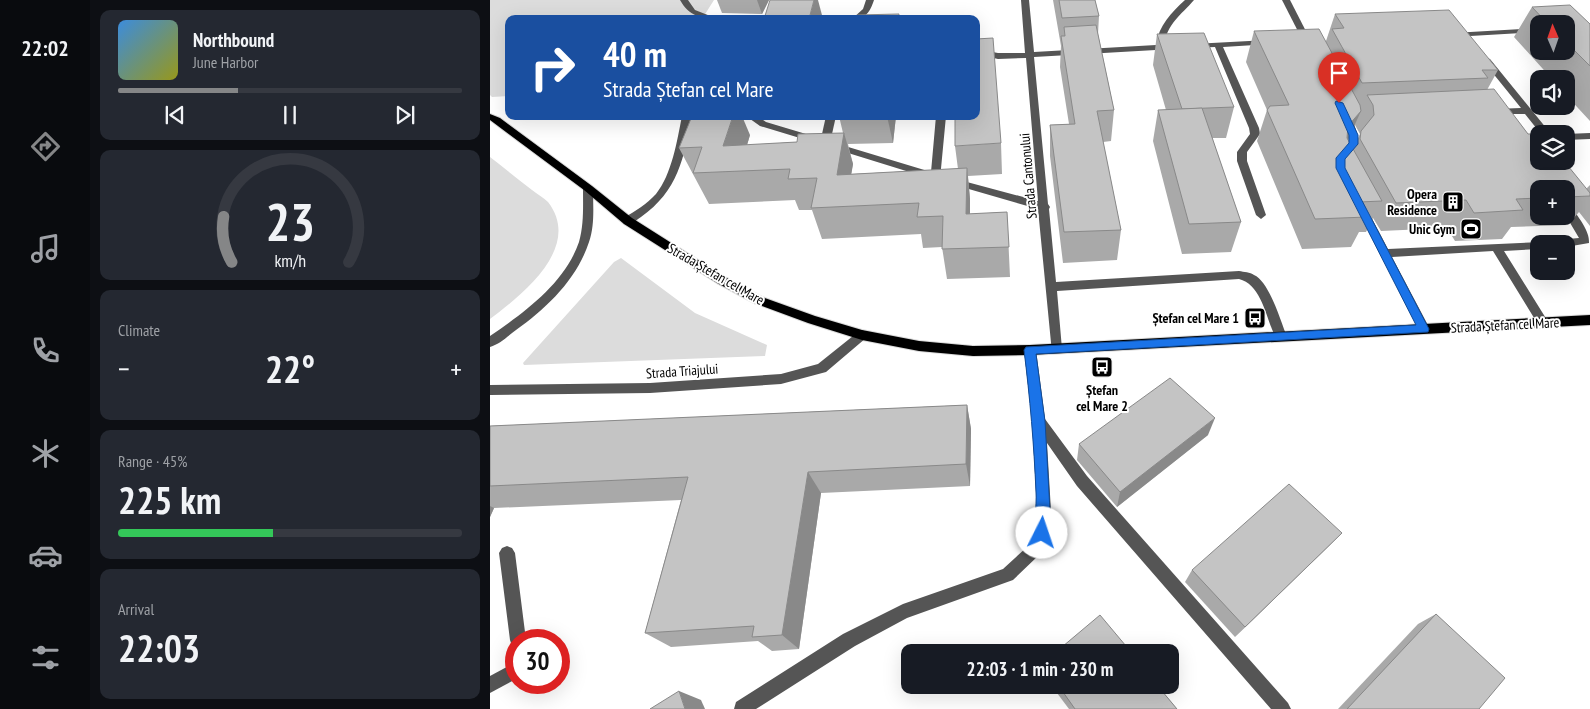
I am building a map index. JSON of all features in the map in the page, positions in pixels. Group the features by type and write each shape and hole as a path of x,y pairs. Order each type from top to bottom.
{"main road":[{"name":"Strada Ștefan cel Mare","path":"492,116 588,188 628,221 721,280 758,300 812,320 862,335 919,346 973,351 1056,349 1590,320"}],"street":[{"path":"684,0 690,10 698,15"},
{"path":"860,15 866,10 870,0"},
{"name":"Strada Cantonului","path":"1026,0 1056,349"},
{"path":"1160,47 1164,28 1171,16 1190,0"},
{"path":"1286,0 1315,58"},
{"path":"1445,35 1530,30"},
{"path":"1465,34 1471,42"},
{"path":"980,52 998,56 1277,42"},
{"path":"1218,45 1254,128 1255,134 1242,152 1242,161 1261,215"},
{"path":"1484,57 1539,125"},
{"path":"1479,113 1527,111"},
{"path":"1340,168 1340,158 1354,144 1354,135 1348,116"},
{"path":"628,221 659,197 678,154 687,120"},
{"path":"756,120 763,124 936,177 1045,207"},
{"path":"825,143 830,120"},
{"path":"936,177 941,120"},
{"path":"1575,136 1590,136"},
{"path":"490,342 523,318 552,292 568,273 584,242 588,216 588,188"},
{"path":"1358,202 1424,329"},
{"path":"1575,221 1584,234 1585,240 1575,242"},
{"path":"1384,254 1530,246"},
{"path":"1496,248 1543,323"},
{"path":"1051,287 1239,275 1252,278 1260,286 1281,336"},
{"name":"Strada Triajului","path":"490,390 650,388 781,379 822,368 862,335"},
{"path":"742,708 856,636 903,612 1008,575 1033,551 1042,533 1044,511 1039,421 1030,350"},
{"path":"1039,421 1082,481 1282,709"},
{"path":"507,552 517,629"},
{"path":"490,685 505,676"}],"shaded area":[{"path":"490,0 714,0 705,15 505,15 505,96 492,97 490,95"},
{"path":"490,157 548,202 557,219 558,236 553,252 544,268 532,283 490,319"},
{"path":"621,258 695,313 767,345 765,356 524,365 523,363 614,262"}],"building":[{"path":"770,0 814,0 810,15 765,15"},
{"path":"1059,0 1095,0 1099,16 1062,18"},
{"path":"1570,5 1590,24 1590,66 1575,51 1575,15 1540,15 1532,7"},
{"path":"1449,10 1498,70 1482,70 1488,78 1362,83 1332,29 1344,28 1335,14"},
{"path":"899,14 899,15 857,15"},
{"path":"1096,25 1114,110 1097,111 1121,230 1064,232 1050,125 1075,124 1061,36 1065,36 1064,27"},
{"path":"1319,29 1360,105 1361,111 1348,126 1347,138 1382,201 1359,202 1367,217 1315,219 1267,110 1270,106 1289,105 1254,31"},
{"path":"1204,33 1234,107 1182,109 1157,34"},
{"path":"993,38 1001,143 955,146 955,120 980,120 980,39"},
{"path":"1494,89 1528,134 1530,134 1530,170 1571,170 1590,193 1590,196 1575,197 1575,180 1530,180 1530,198 1516,199 1523,210 1474,213 1466,200 1396,203 1360,139 1361,131 1374,115 1373,105 1367,95"},
{"path":"1202,108 1241,222 1189,224 1158,110"},
{"path":"690,120 732,120 723,146 797,142 798,134 844,133 837,175 967,168 966,214 1007,212 1009,247 942,249 943,216 917,217 919,203 811,208 817,178 788,179 790,169 693,173 702,147 679,148"},
{"path":"1170,378 1215,418 1120,492 1079,444"},
{"path":"967,405 966,464 808,472 782,635 752,637 754,626 645,633 688,477 490,486 490,426"},
{"path":"1289,484 1342,533 1245,627 1192,570"},
{"path":"1436,614 1505,678 1479,709 1347,709"},
{"path":"1100,615 1124,644 1066,644"},
{"path":"679,691 685,709 650,709"},
{"path":"1064,694 1164,694 1177,709 1075,709"}],"place":[{"name":"Opera Residence","path":"1453,202"},
{"name":"Unic Gym","path":"1471,229"},
{"name":"Ștefan cel Mare 1","path":"1255,318"},
{"name":"Ștefan cel Mare 2","path":"1102,367"}],"route":[{"path":"1042,533 1044,511 1039,421 1030,350 1424,329 1340,168 1340,158 1354,144 1354,135 1339,103"}]}
